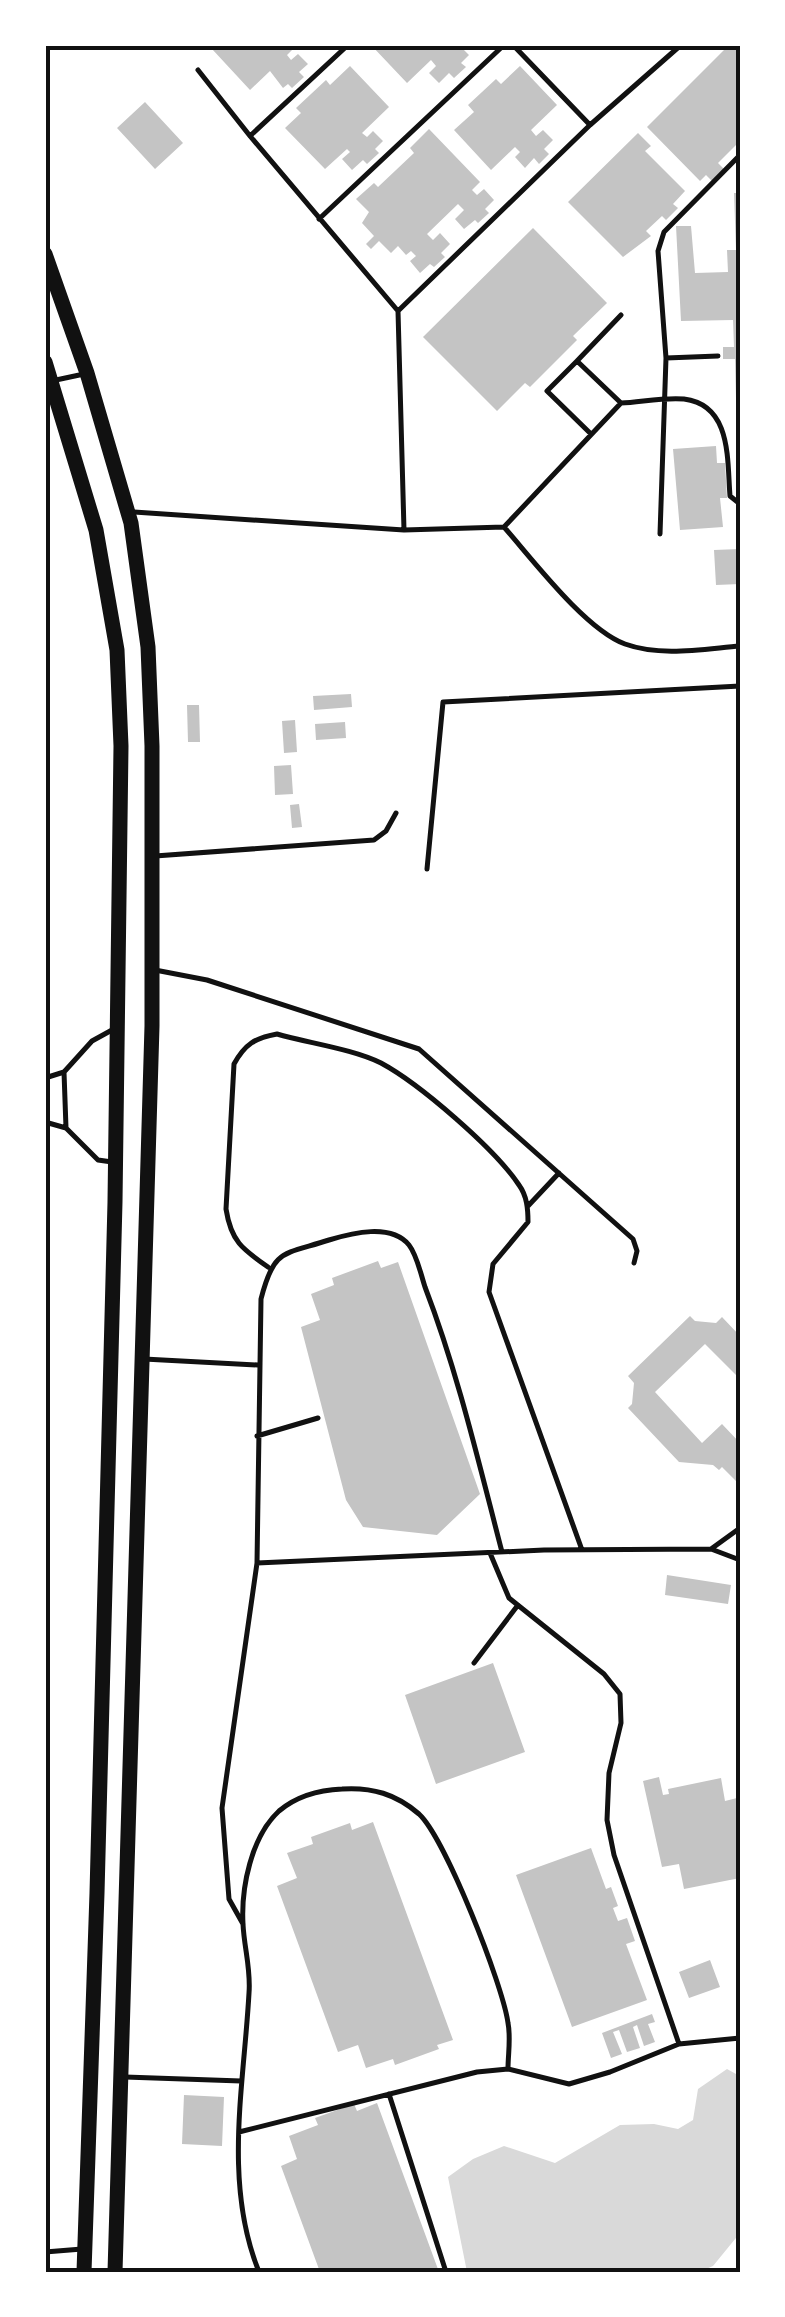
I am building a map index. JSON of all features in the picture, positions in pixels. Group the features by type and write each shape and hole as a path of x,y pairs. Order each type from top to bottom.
{"main road":[{"path":"45,254 87,373 128,512 148,647 152,970 115,2272"},
{"path":"45,362 96,530 117,650 121,746 115,1162 84,2272"},
{"path":"116,1093 149,1095"}],"lane":[{"path":"250,136 348,45"},
{"path":"320,219 504,45"},
{"path":"513,45 590,125"},
{"path":"398,310 590,125 681,45"},
{"path":"198,70 398,310 404,530"},
{"path":"660,534 666,358 658,250 664,232 740,156"},
{"path":"592,434 547,391 621,315"},
{"path":"666,358 718,356"},
{"path":"577,361 621,403 683,399 703,404 724,430 730,496 740,504"},
{"path":"48,382 87,373"},
{"path":"128,512 404,530 504,527 621,403"},
{"path":"504,527 576,610 624,644 667,652 740,646"},
{"path":"428,869 442,702 740,686"},
{"path":"152,856 374,840 386,831 396,814"},
{"path":"152,970 207,980 419,1049 634,1239 634,1263"},
{"path":"45,1078 64,1072 92,1041 118,1026"},
{"path":"269,1268 244,1250 230,1232 226,1209 234,1064 244,1046 261,1037 277,1034 379,1062 500,1160 522,1188 528,1222 492,1264 489,1292 582,1550"},
{"path":"64,1072 66,1128"},
{"path":"45,1122 66,1128 98,1160 115,1162"},
{"path":"528,1206 559,1173"},
{"path":"242,1924 229,1899 222,1808 257,1564 261,1298 269,1268 281,1256 348,1235 389,1231 409,1245 433,1308 502,1552"},
{"path":"141,1358 258,1366"},
{"path":"257,1436 318,1418"},
{"path":"711,1549 740,1528"},
{"path":"257,1564 582,1550 711,1549 740,1560"},
{"path":"490,1553 509,1598 604,1674 620,1694 621,1724 608,1773 608,1820 614,1855 679,2044"},
{"path":"474,1663 518,1605"},
{"path":"259,2272 241,2192 238,2132 250,1990 242,1924 251,1861 277,1813 302,1796 364,1787 394,1796 422,1817 436,1839 494,1970 509,2024 508,2069"},
{"path":"238,2132 456,2076 508,2069 569,2084 679,2044 740,2038"},
{"path":"122,2077 241,2082"},
{"path":"389,2093 446,2272"},
{"path":"45,2252 86,2249"}],"shaded area":[{"path":"727,2069 736,2074 740,2087 740,2233 713,2266 699,2272 467,2272 448,2177 473,2159 504,2146 555,2163 620,2125 654,2124 678,2129 693,2120 698,2089"}],"building":[{"path":"216,45 297,45 287,55 291,60 298,54 308,64 299,72 304,77 292,88 288,84 283,88 270,71 250,90 212,49"},
{"path":"371,45 449,45 453,49 459,45 469,55 461,63 466,67 454,78 449,73 439,83 429,73 436,66 431,60 407,83"},
{"path":"729,45 740,45 740,141 718,163 724,169 712,181 706,175 700,181 647,127"},
{"path":"350,66 389,107 362,133 367,137 373,131 383,141 375,149 379,153 367,164 363,160 352,170 342,159 350,152 347,149 325,169 285,128 301,113 296,108 326,80 330,85"},
{"path":"520,66 557,105 531,130 536,136 543,130 553,140 544,149 549,154 539,164 534,158 525,168 515,157 520,152 515,147 491,170 454,130 474,112 468,105 496,79 501,84"},
{"path":"145,102 183,143 155,169 117,128"},
{"path":"429,129 480,182 472,190 477,195 484,189 494,200 485,209 489,213 478,223 475,220 464,229 455,219 464,210 458,204 427,234 433,240 440,233 450,244 441,253 445,257 420,273 410,261 416,256 411,251 406,255 398,246 391,253 379,241 371,249 366,244 374,236 362,223 369,212 356,199 374,183 378,187 414,153 410,148"},
{"path":"638,133 651,146 645,151 685,191 673,204 678,208 666,220 662,216 646,231 651,236 623,257 568,202"},
{"path":"734,193 740,193 740,438 735,359 723,359 723,347 734,347 733,320 681,321 676,226 691,226 695,273 728,272 727,250 736,250"},
{"path":"533,228 607,303 530,387 525,383 497,411 423,337"},
{"path":"716,446 717,463 725,463 727,498 720,498 723,527 680,530 673,449"},
{"path":"740,549 740,584 716,585 714,550"},
{"path":"351,694 352,707 314,710 313,696"},
{"path":"187,705 199,705 200,742 188,742"},
{"path":"295,720 297,752 284,753 282,721"},
{"path":"345,722 346,738 316,740 315,724"},
{"path":"291,765 293,794 275,795 274,766"},
{"path":"299,804 302,827 292,828 290,805"},
{"path":"378,1261 381,1268 398,1262 480,1494 437,1535 363,1527 346,1500 301,1327 320,1320 311,1294 334,1285 332,1278"},
{"path":"690,1316 695,1321 716,1323 722,1317 740,1336 740,1379 705,1344 655,1392 702,1443 722,1424 740,1443 737,1482 722,1467 719,1470 713,1465 679,1462 628,1408 634,1383 628,1376"},
{"path":"667,1575 731,1585 728,1604 665,1595"},
{"path":"493,1663 525,1752 436,1784 405,1695"},
{"path":"659,1777 663,1795 669,1794 668,1789 721,1778 725,1801 737,1798 740,1807 740,1878 684,1889 679,1864 662,1867 643,1781"},
{"path":"373,1822 453,2040 395,2065 393,2059 366,2068 358,2045 338,2052 277,1886 297,1878 287,1853 313,1844 311,1837 350,1823 352,1830"},
{"path":"591,1848 606,1889 611,1887 618,1906 613,1908 618,1921 627,1918 635,1941 626,1944 647,2000 572,2027 516,1875"},
{"path":"710,1960 720,1987 689,1998 679,1972"},
{"path":"652,2014 655,2022 648,2024 655,2042 644,2046 637,2025 633,2027 640,2048 627,2052 619,2030 613,2032 622,2054 611,2058 602,2033"},
{"path":"184,2095 224,2097 222,2146 182,2144"},
{"path":"377,2103 439,2272 320,2272 281,2166 297,2159 289,2136 318,2125 315,2118 354,2104 357,2111"}]}
